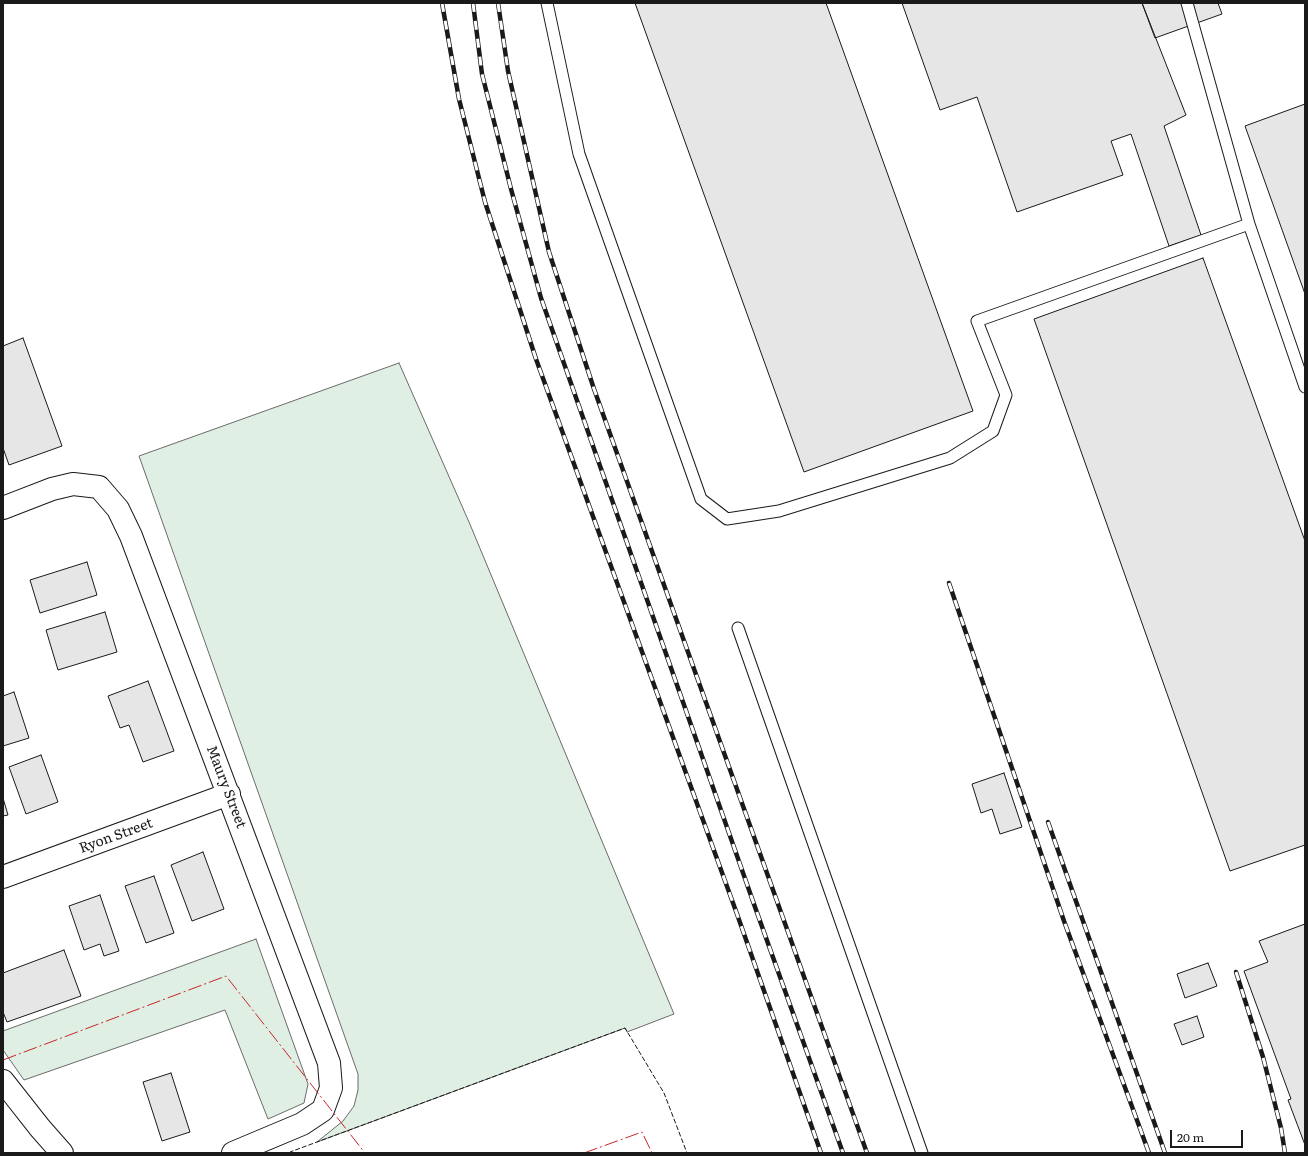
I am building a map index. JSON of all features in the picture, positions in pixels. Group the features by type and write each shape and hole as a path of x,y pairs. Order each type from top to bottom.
{"street":[{"name":"Maury Street","path":"3,508 52,489 73,484 99,487 118,509 131,536 329,1063 331,1088 323,1110 302,1124 233,1153"},
{"name":"Ryon Street","path":"3,877 229,794"},
{"path":"3,1081 62,1153"}],"lane":[{"path":"547,3 582,162 701,500 727,519 779,511 950,458 993,431 1006,395 977,321 1249,224"},
{"path":"1187,3 1249,224 1305,387"},
{"path":"738,628 922,1153"}],"green space":[{"path":"399,363 469,522 674,1014 627,1032 625,1028 317,1142 343,1121 354,1106 358,1090 358,1074 139,456"},
{"path":"256,939 308,1084 304,1103 268,1119 225,1010 24,1080 3,1050 3,1031"}],"building":[{"path":"635,3 826,3 973,411 804,472"},
{"path":"902,3 1142,3 1186,115 1164,126 1201,235 1169,246 1131,134 1111,141 1123,175 1017,212 977,97 940,110"},
{"path":"1142,3 1218,3 1222,14 1155,38"},
{"path":"1305,104 1305,294 1245,126"},
{"path":"1203,258 1305,541 1305,845 1230,871 1034,319"},
{"path":"23,338 62,446 9,465 3,448 3,346"},
{"path":"87,562 97,595 40,613 30,580"},
{"path":"105,612 117,652 58,670 46,630"},
{"path":"148,681 174,751 143,762 129,725 120,728 108,696"},
{"path":"14,692 29,738 3,746 3,696"},
{"path":"41,755 58,802 26,814 9,767"},
{"path":"1004,773 1022,827 1000,834 992,809 981,813 972,784"},
{"path":"3,798 8,815 3,816"},
{"path":"203,852 224,909 192,921 171,865"},
{"path":"154,876 174,933 146,943 125,886"},
{"path":"100,895 119,951 104,956 100,944 84,950 69,906"},
{"path":"1305,924 1305,1145 1288,1100 1291,1099 1244,971 1268,962 1259,941"},
{"path":"64,950 81,996 7,1022 3,1012 3,973"},
{"path":"1208,963 1217,986 1185,998 1177,974"},
{"path":"1197,1016 1204,1037 1182,1045 1174,1024"},
{"path":"171,1073 190,1132 162,1141 143,1082"}],"railway":[{"path":"442,3 459,99 485,202 536,359 737,914 821,1153"},
{"path":"473,3 482,74 511,189 541,298 843,1153"},
{"path":"498,3 508,71 549,252 594,389 867,1153"},
{"path":"949,583 1064,921 1149,1153"},
{"path":"1048,822 1165,1153"},
{"path":"1236,972 1263,1057 1281,1128 1285,1153"}],"fence":[{"path":"291,1153 290,1152 625,1028 664,1093 687,1153"}],"power":[{"path":"3,1060 226,976 365,1153"},
{"path":"584,1153 642,1132 652,1153"}]}
